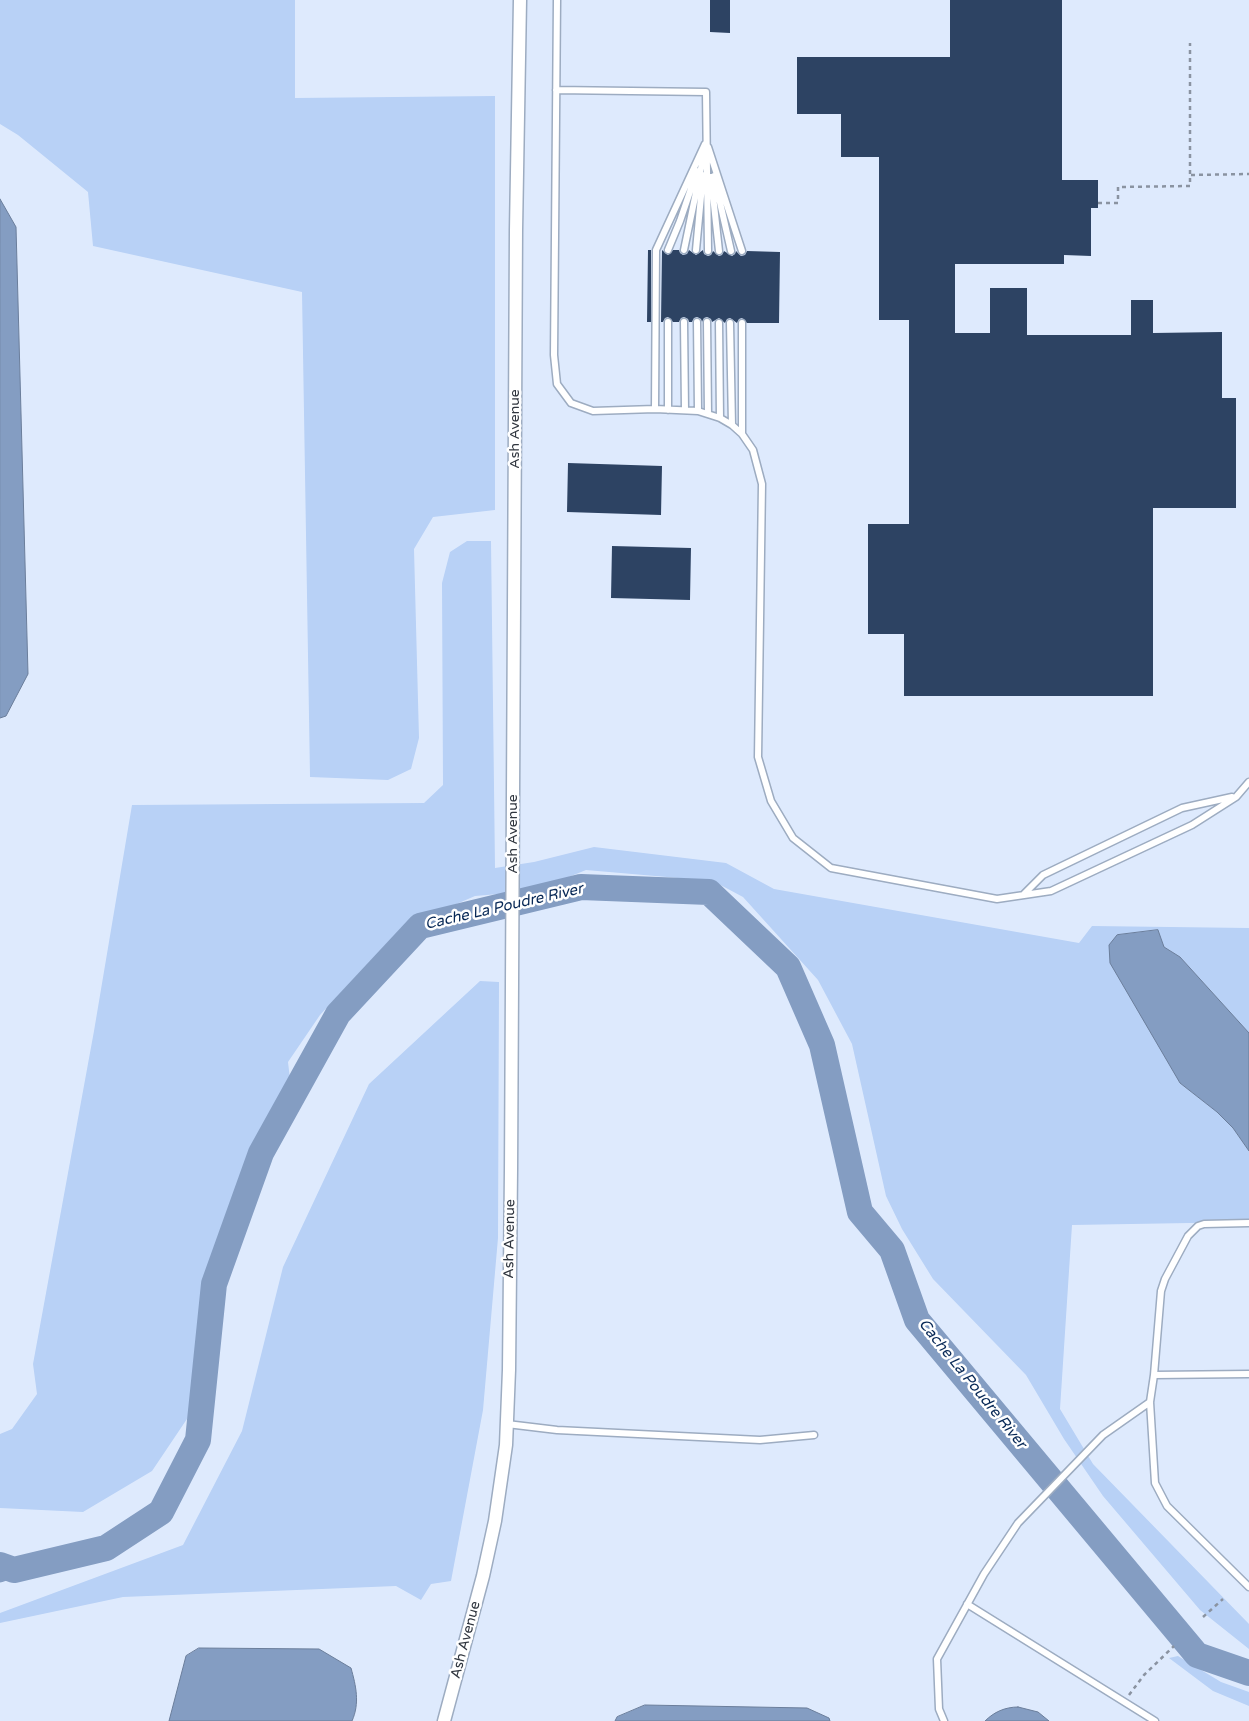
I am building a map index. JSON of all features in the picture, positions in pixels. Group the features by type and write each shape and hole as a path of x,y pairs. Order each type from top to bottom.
{"street":[{"name":"Ash Avenue","path":"444,1721 489,1549 506,1446 507,1424 513,865 516,240 520,0"}],"lane":[{"path":"557,0 554,355 557,384 571,403 593,411 685,410 698,411 720,418 732,424 754,450 762,484 758,757 771,801 793,838 831,868 997,900 1050,891 1192,825 1236,797 1249,782"},
{"path":"556,90 706,92 708,251"},
{"path":"668,250 680,221 706,141"},
{"path":"684,250 706,141"},
{"path":"696,250 706,141"},
{"path":"706,141 719,251"},
{"path":"706,141 731,251"},
{"path":"706,141 742,251"},
{"path":"655,409 656,250 706,141"},
{"path":"668,322 668,410"},
{"path":"684,322 685,410"},
{"path":"697,322 698,411"},
{"path":"707,322 708,414"},
{"path":"719,323 720,418"},
{"path":"730,323 732,424"},
{"path":"742,323 742,434"},
{"path":"1023,895 1043,875 1182,808 1236,797"},
{"path":"1249,1223 1204,1224 1198,1226 1188,1236 1170,1267 1161,1292 1150,1402 1155,1482 1167,1506 1249,1587"},
{"path":"1154,1375 1249,1374"},
{"path":"944,1721 939,1709 937,1659 967,1604 1018,1523 1103,1435 1150,1402"},
{"path":"507,1424 557,1430 760,1440 814,1435"},
{"path":"967,1604 1155,1721"}],"path":[{"path":"1098,203 1118,203 1118,187 1190,186 1190,43"},
{"path":"1190,175 1249,174"},
{"path":"1203,1617 1223,1599"},
{"path":"1124,1702 1144,1675 1174,1646"}],"shaded area":[{"path":"0,0 295,0 295,98 495,96 495,510 433,517 414,549 419,738 411,769 388,780 310,777 302,292 93,246 88,192 18,135 0,124"},
{"path":"0,199 16,227 28,674 6,716 0,718"},
{"path":"467,541 491,541 495,868 534,862 594,847 726,863 774,889 1079,943 1092,926 1249,928 1249,1033 1180,957 1164,947 1180,1083 1217,1112 1233,1128 1249,1151 1249,1222 1072,1225 1060,1409 1093,1464 1249,1624 1249,1649 1200,1610 1103,1496 1064,1439 1026,1375 933,1279 902,1229 886,1196 852,1044 818,980 743,897 713,881 586,870 534,891 475,896 401,928 320,1015 288,1062 290,1079 252,1158 208,1288 193,1410 152,1471 83,1512 0,1508 0,1434 12,1429 37,1394 33,1364 94,1031 132,805 424,803 443,785 442,583 450,552"},
{"path":"1158,930 1164,947 1180,957 1249,1033 1249,1151 1233,1128 1217,1112 1180,1083 1110,963 1109,945 1117,935"},
{"path":"480,981 499,982 498,1238 483,1410 451,1581 431,1584 421,1600 396,1586 123,1597 0,1623 0,1613 183,1545 242,1431 283,1267 369,1084"},
{"path":"199,1648 319,1649 351,1668 357,1701 352,1721 169,1721 186,1656"},
{"path":"1178,1656 1221,1682 1249,1692 1249,1706 1213,1691 1169,1658"},
{"path":"645,1705 807,1708 829,1718 830,1721 615,1721 617,1717"},
{"path":"1018,1707 1038,1712 1049,1721 985,1721 1000,1711"}],"building":[{"path":"710,0 730,0 730,33 710,32"},
{"path":"950,0 1062,0 1062,180 1098,180 1098,208 1091,208 1091,256 1064,255 1064,264 955,264 955,333 990,333 990,288 1027,288 1027,335 1131,335 1131,300 1153,300 1153,333 1222,332 1222,398 1236,398 1236,508 1153,508 1153,696 904,696 904,634 868,634 868,524 909,524 909,320 879,320 879,157 841,157 841,114 797,114 797,57 950,57"},
{"path":"648,250 651,250 651,322 647,322"},
{"path":"662,250 668,255 673,250 679,250 683,255 687,254 689,250 696,255 703,250 704,254 708,256 713,251 719,256 724,251 732,256 736,251 741,256 745,255 747,251 780,252 779,323 747,323 742,318 737,323 730,318 725,323 719,318 712,322 707,317 702,322 697,317 692,322 689,322 684,317 679,322 673,322 668,317 661,322"},
{"path":"568,463 662,466 661,515 567,512"},
{"path":"612,546 691,548 690,600 611,598"}],"waterway":[{"name":"Cache La Poudre River","path":"0,1565 14,1570 106,1548 161,1512 198,1440 214,1284 261,1153 338,1014 420,926 581,887 709,892 788,967 822,1045 860,1212 892,1250 917,1320 1197,1655 1249,1673"},
{"path":"0,1575 14,1570"}]}
